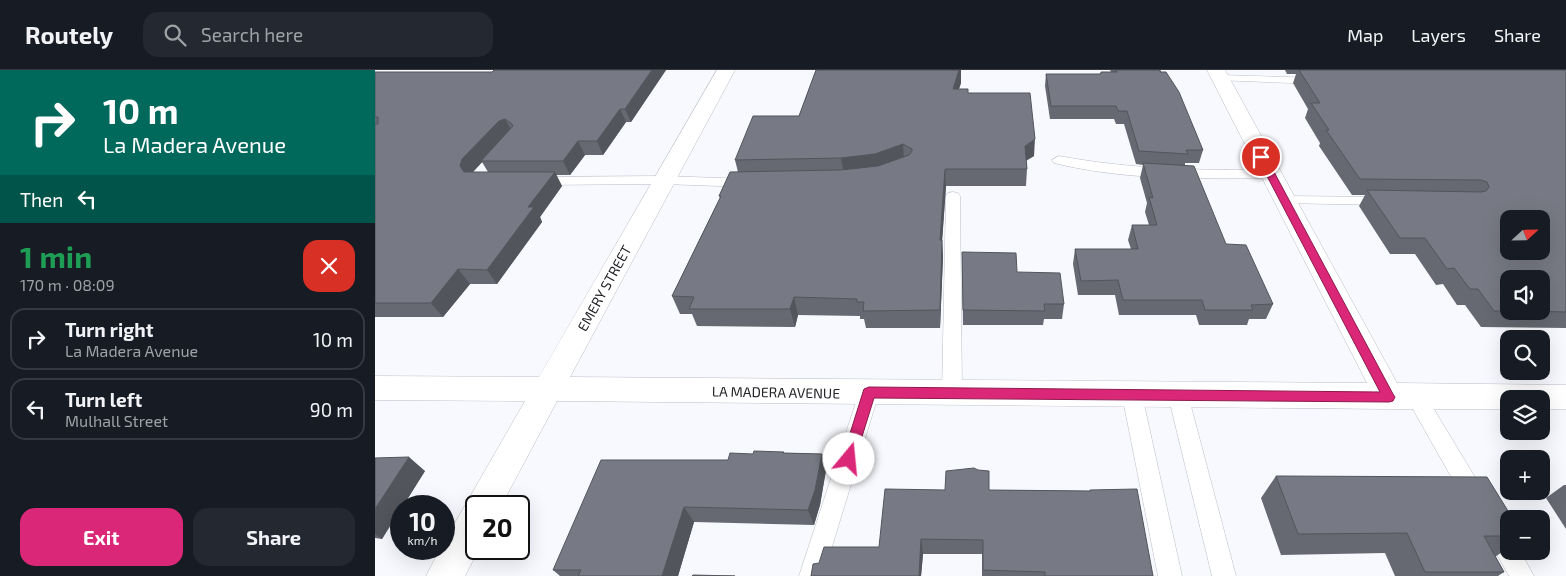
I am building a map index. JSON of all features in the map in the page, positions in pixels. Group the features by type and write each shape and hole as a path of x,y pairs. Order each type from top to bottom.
{"street":[{"name":"EMERY STREET","path":"489,495 726,70"},
{"path":"1218,74 1284,200 1402,397"},
{"name":"LA MADERA AVENUE","path":"375,388 1178,396 1566,397"},
{"path":"445,576 465,539"}],"lane":[{"path":"1260,79 1271,70"},
{"path":"1218,74 1260,79 1326,81"},
{"path":"1059,160 1126,172 1229,175 1270,173"},
{"path":"521,181 664,180 758,183"},
{"path":"953,196 953,393"},
{"path":"1284,200 1403,201"},
{"path":"811,576 869,392"},
{"path":"1131,395 1170,576"},
{"path":"1178,396 1224,576"},
{"path":"1402,397 1522,576"}],"building":[{"path":"494,70 652,70 625,109 620,109 597,141 578,141 563,161 481,161 513,126 505,119 499,121 462,159 460,166 464,172 555,172 528,207 534,207 487,270 458,269 431,303 375,303 375,124 378,124 378,117 375,117 375,72 492,72"},
{"path":"816,70 959,70 953,89 968,89 968,93 1030,93 1035,139 1025,146 1027,169 945,169 940,240 942,240 940,310 863,311 864,302 857,302 857,299 794,297 790,309 689,309 694,297 672,296 721,196 719,196 730,172 841,170 878,166 909,155 912,151 912,149 903,144 875,154 841,158 735,160 753,116 799,116"},
{"path":"1116,70 1160,70 1160,72 1166,72 1179,92 1203,150 1186,150 1188,154 1139,151 1127,111 1118,111 1116,106 1051,106 1046,74 1101,74 1101,72 1117,72"},
{"path":"1299,70 1566,70 1566,312 1550,312 1550,270 1500,270 1500,311 1494,311 1478,289 1470,289 1454,268 1447,269 1425,238 1400,238 1367,190 1481,192 1486,191 1489,187 1487,182 1481,180 1360,179 1326,130 1329,130 1311,103 1320,103"},
{"path":"1143,163 1194,166 1226,244 1246,245 1273,304 1251,305 1253,310 1205,310 1202,300 1123,300 1118,280 1081,281 1075,249 1138,249 1132,225 1157,225 1149,197 1153,198"},
{"path":"962,252 1016,253 1017,272 1060,273 1064,304 1044,304 1045,311 963,310"},
{"path":"754,451 822,454 815,490 808,510 684,507 662,576 578,576 581,570 553,570 601,460 728,460 730,453 753,454"},
{"path":"409,457 375,509 375,458"},
{"path":"974,468 989,471 989,490 1090,491 1137,489 1153,576 1045,576 1045,572 983,570 983,540 921,539 919,576 811,576 813,564 819,563 824,547 879,547 885,489 945,490 946,471"},
{"path":"1276,476 1487,477 1507,510 1500,510 1500,536 1484,536 1504,572 1425,572 1407,533 1298,534"},
{"path":"693,575 735,576 692,576"}],"route":[{"path":"849,459 869,392 1389,397 1261,157"}]}
